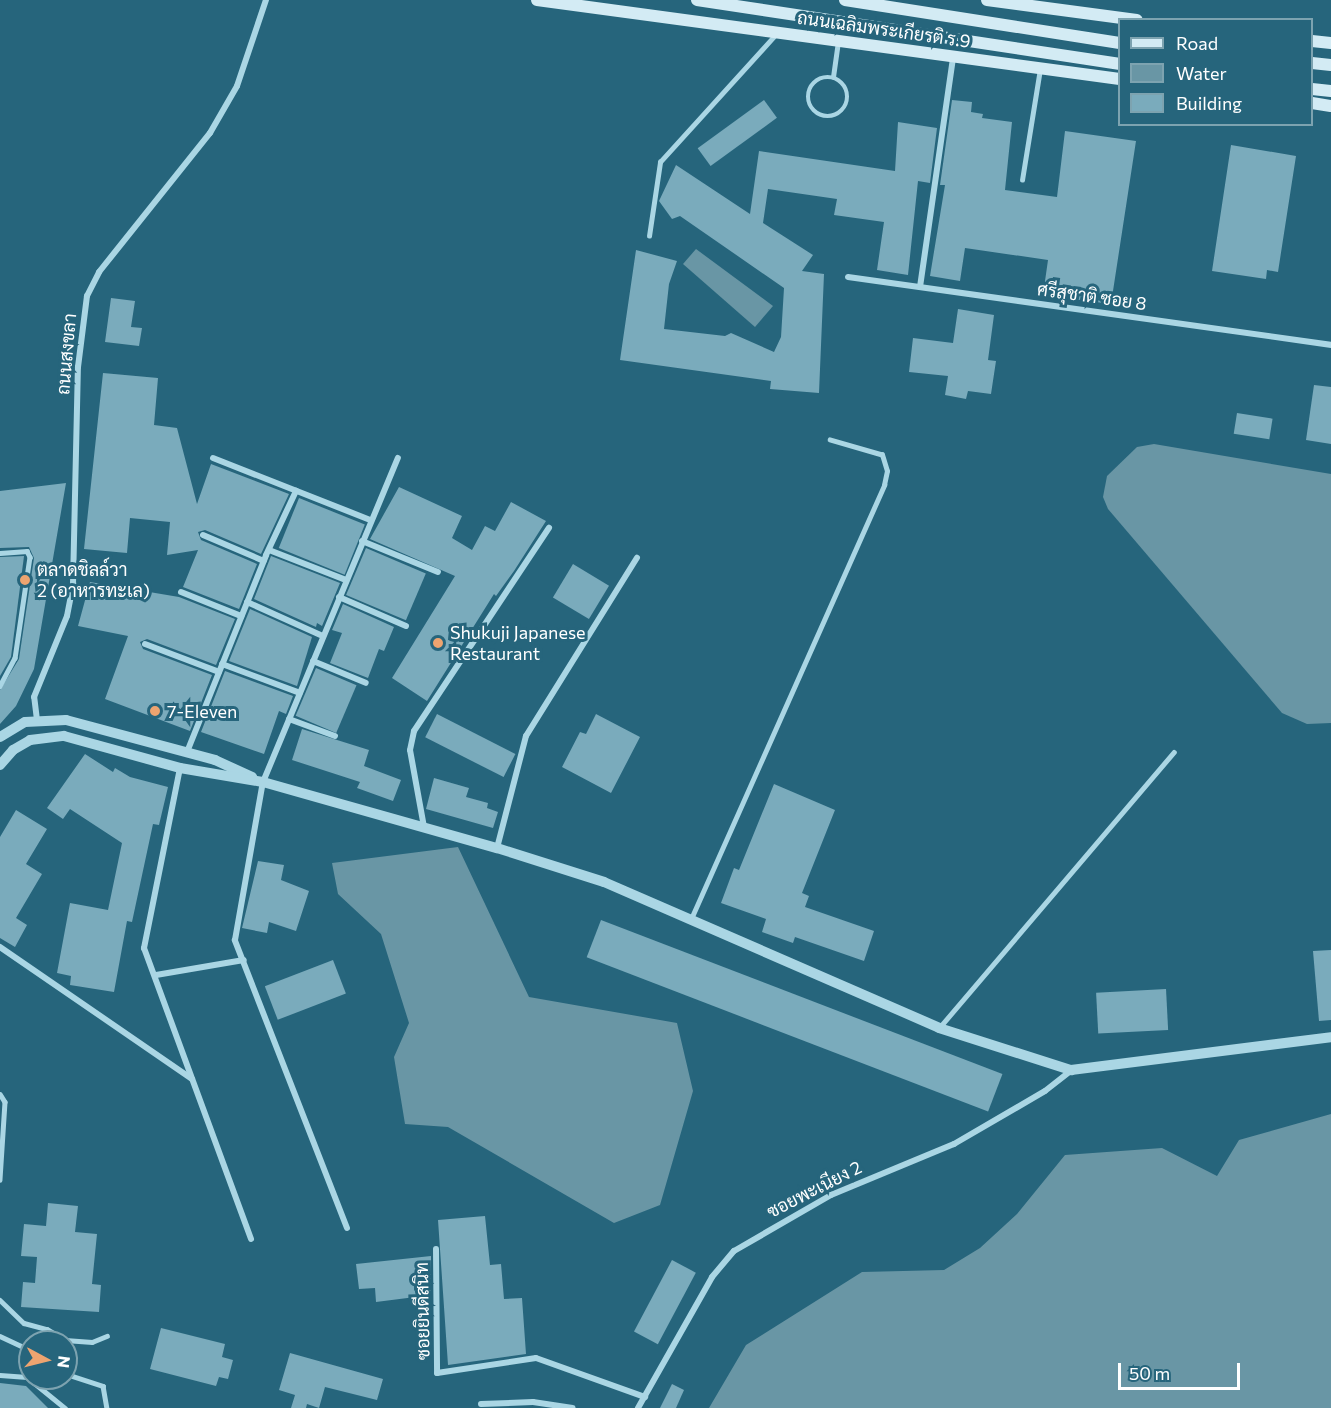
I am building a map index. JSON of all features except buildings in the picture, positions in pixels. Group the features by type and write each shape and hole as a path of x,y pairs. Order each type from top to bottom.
{"main road":[{"name":"ถนนเฉลิมพระเกียรติ ร.9","path":"537,0 1118,79"},
{"path":"697,0 1118,64"},
{"path":"845,0 1118,43"},
{"path":"987,0 1122,18"},
{"path":"1313,41 1331,43"},
{"path":"1313,63 1331,65"},
{"path":"1313,89 1331,91"},
{"path":"1313,104 1331,106"}],"street":[{"name":"ถนนสงขลา","path":"37,720 34,697 67,616 73,584 78,367 87,296 116,249 143,221 210,133 237,86 266,0"},
{"path":"920,287 953,57"},
{"name":"ศรีสุชาติ ซอย 8","path":"848,277 1331,345"},
{"path":"213,458 370,520"},
{"path":"347,1228 234,940 263,782 370,520 398,458"},
{"path":"187,752 269,549 297,491"},
{"path":"424,827 410,750 414,731 549,528"},
{"path":"203,535 264,561"},
{"path":"362,541 438,572"},
{"path":"269,549 346,580"},
{"path":"497,848 526,736 637,558"},
{"path":"181,592 242,616"},
{"path":"339,597 406,626"},
{"path":"247,602 323,636"},
{"path":"145,644 219,672"},
{"path":"313,661 366,683"},
{"path":"222,664 300,693"},
{"path":"289,719 336,736"},
{"path":"0,737 25,722 66,720 215,760 263,782"},
{"path":"0,765 13,750 30,740 64,736 180,768 263,782 424,827 604,882 939,1028 1071,1070 1331,1037"},
{"path":"180,768 144,948 156,975 251,1239"},
{"path":"0,947 192,1079"},
{"path":"156,975 243,960"},
{"name":"ซอยพะเนียง 2","path":"638,1408 712,1276 734,1251 831,1195 954,1144 1046,1091 1071,1070"},
{"name":"ซอยยินดีสนิท","path":"436,1249 437,1373 536,1358 645,1397"},
{"path":"481,1404 533,1402 573,1408"}],"lane":[{"path":"649,236 660,162 777,33"},
{"path":"833,76 838,41"},
{"path":"1022,180 1040,69"},
{"path":"833,76 848,91 848,102 843,111 823,117 810,105 810,86 820,77 833,76"},
{"path":"691,919 884,485 887,471 882,455 830,440"},
{"path":"0,553 27,551 30,557 15,658 0,686"},
{"path":"939,1028 1174,752"},
{"path":"0,1094 5,1102 0,1180"},
{"path":"0,1300 24,1323 47,1329 65,1340 92,1342 107,1336"},
{"path":"0,1336 18,1344"},
{"path":"0,1375 18,1376"},
{"path":"78,1378 103,1386 106,1408"},
{"path":"43,1390 65,1408"}],"water":[{"path":"696,249 773,306 755,327 683,264"},
{"path":"1154,444 1331,474 1331,723 1307,724 1282,713 1108,509 1103,497 1107,476 1137,447"},
{"path":"458,847 529,997 677,1023 693,1091 660,1205 614,1223 448,1127 405,1124 394,1057 409,1023 381,934 338,894 332,863"},
{"path":"1331,1114 1331,1408 709,1408 746,1345 862,1272 944,1270 980,1248 1017,1214 1065,1155 1162,1148 1217,1176 1239,1140"}],"place":[{"name":"ตลาดชิลล์วา 2 (อาหารทะเล)","path":"25,580"},
{"name":"Shukuji Japanese Restaurant","path":"438,643"},
{"name":"7-Eleven","path":"155,711"}]}
